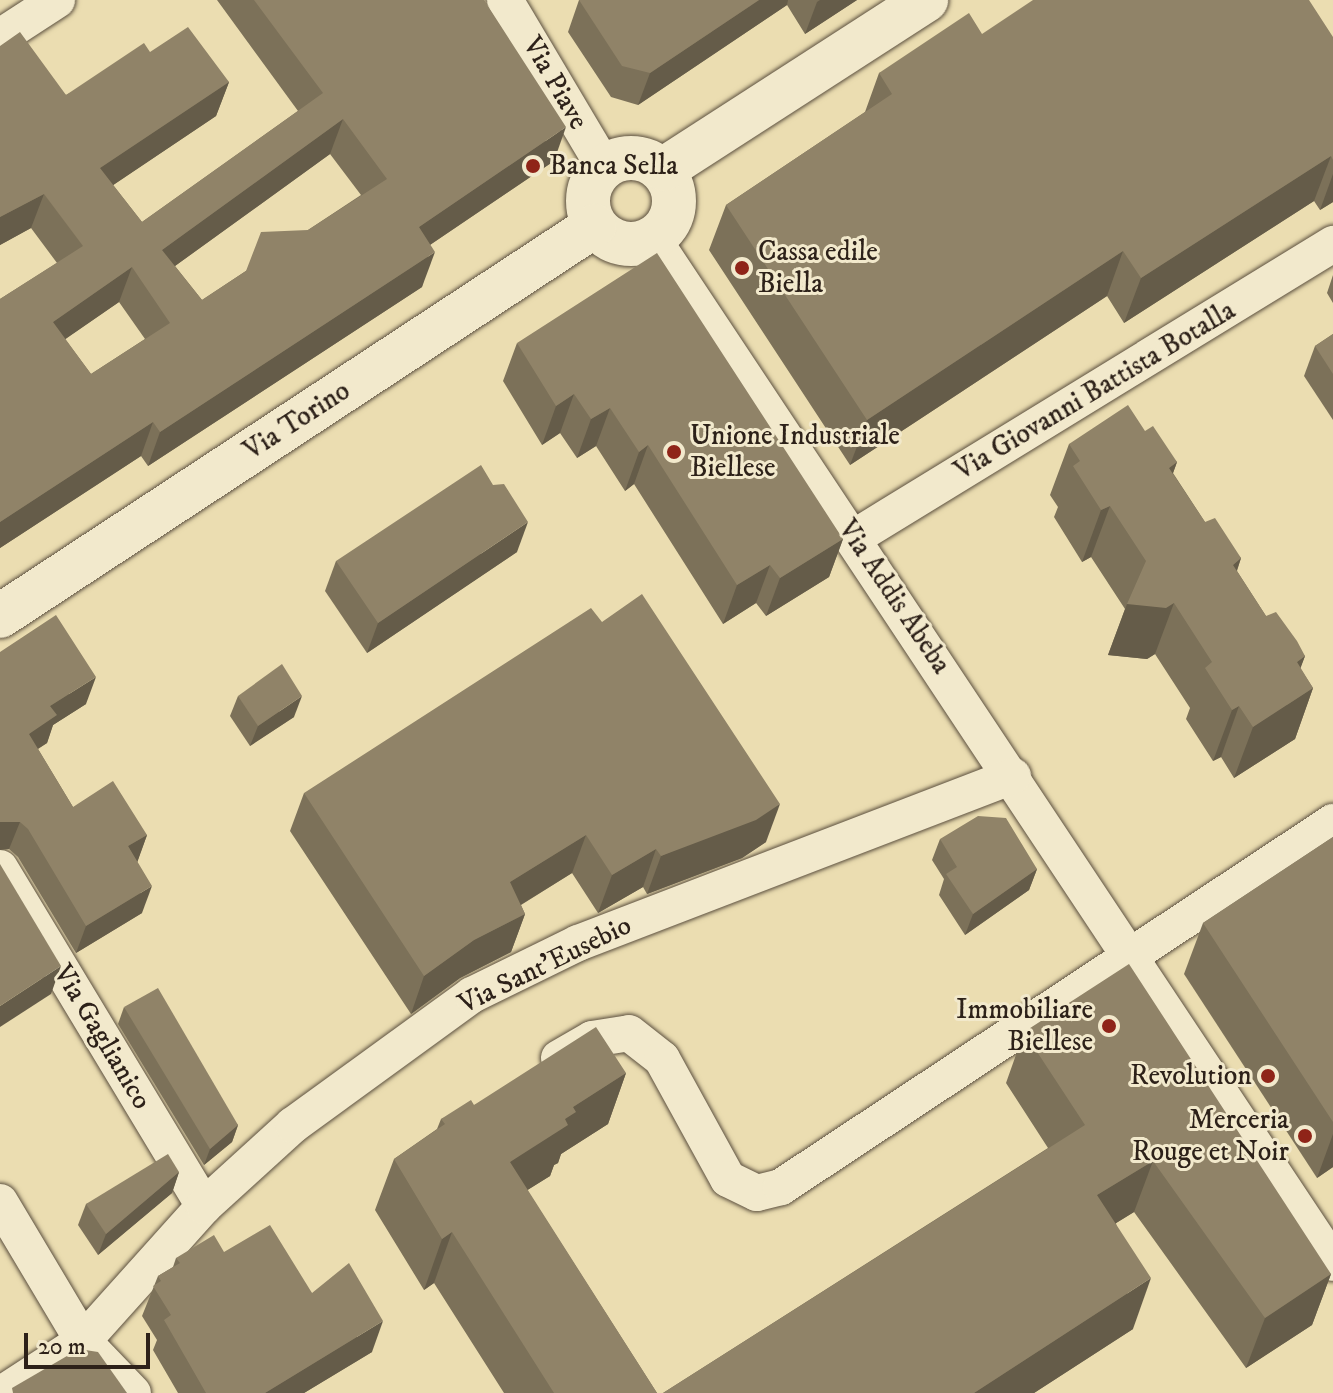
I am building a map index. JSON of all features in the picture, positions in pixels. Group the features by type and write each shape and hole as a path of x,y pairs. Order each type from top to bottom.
{"street":[{"path":"0,37 57,0"},
{"name":"Via Piave","path":"505,0 604,167"},
{"path":"664,169 926,0"},
{"path":"631,158 664,169 674,205 671,218 653,239 628,245 603,236 594,226 588,194 604,167 631,158"},
{"name":"Via Torino","path":"0,616 594,226"},
{"name":"Via Addis Abeba","path":"653,239 855,537 1333,1262"},
{"name":"Via Giovanni Battista Botalla","path":"855,537 1333,244"},
{"name":"Via Sant'Eusebio","path":"3,1393 83,1341 204,1206 293,1125 472,995 578,943 1013,776"},
{"path":"532,1075 592,1039 629,1033 662,1059 728,1179 757,1193 781,1187 1333,822"},
{"name":"Via Gaglianico","path":"0,868 204,1206"},
{"path":"0,1202 83,1341 133,1393"}],"building":[{"path":"254,0 484,0 566,127 419,227 435,252 160,432 153,422 0,522 0,299 83,246 44,194 0,217 0,46 20,32 66,95 144,43 150,52 188,27 229,82 100,168 142,222 323,93","holes":["343,119 387,179 308,230 261,232 246,271 202,300 162,250","132,267 170,323 91,374 53,322"]},
{"path":"579,0 759,0 650,73 622,66"},
{"path":"1033,0 1309,0 1333,37 1333,160 1331,156 1141,278 1123,251 867,420 726,205 892,94 879,73 969,13 982,34"},
{"name":"Unione Industriale Biellese","path":"657,253 843,539 780,578 770,565 737,585 648,445 639,452 610,408 591,419 574,394 556,406 517,343"},
{"path":"1333,334 1333,374 1315,346"},
{"path":"1128,405 1145,431 1153,426 1177,462 1169,468 1205,522 1215,518 1241,558 1233,565 1266,616 1276,612 1305,656 1297,662 1313,688 1253,727 1239,706 1232,710 1205,668 1212,662 1174,603 1166,608 1127,604 1146,561 1110,506 1101,510 1073,466 1080,461 1069,444"},
{"path":"481,465 493,485 504,484 528,522 378,623 336,561"},
{"path":"642,594 780,804 756,820 661,856 656,849 612,875 586,835 510,882 525,914 474,940 424,976 304,793 591,608 602,622"},
{"path":"56,615 96,677 50,706 57,715 29,734 73,807 113,781 147,835 128,846 152,886 86,926 28,829 20,822 0,822 0,652"},
{"path":"282,664 302,696 258,726 238,696"},
{"path":"978,816 1006,818 1037,869 973,914 946,874 957,867 940,839"},
{"path":"1333,837 1333,1122 1203,923"},
{"path":"0,864 61,966 0,1006"},
{"path":"1129,964 1331,1274 1265,1318 1153,1161 1097,1195 1151,1278 974,1393 663,1393 1085,1125 1024,1032"},
{"path":"158,988 238,1125 210,1149 124,1007"},
{"path":"596,1027 626,1073 573,1107 576,1112 565,1119 568,1125 510,1162 657,1393 554,1393 452,1232 442,1239 394,1159 445,1124 441,1119 471,1100 474,1105"},
{"path":"168,1154 179,1172 106,1234 86,1204"},
{"path":"270,1225 312,1293 349,1263 383,1321 265,1393 206,1393 164,1320 171,1315 153,1286 161,1281 158,1276 180,1263 176,1258 214,1235 224,1252"},
{"path":"79,1349 98,1352 127,1393 13,1393 12,1388"}],"place":[{"name":"Banca Sella","path":"533,166"},
{"name":"Cassa edile Biella","path":"742,268"},
{"name":"Unione Industriale Biellese","path":"674,452"},
{"name":"Immobiliare Biellese","path":"1109,1026"},
{"name":"Revolution","path":"1268,1076"},
{"name":"Merceria Rouge et Noir","path":"1305,1136"}]}
